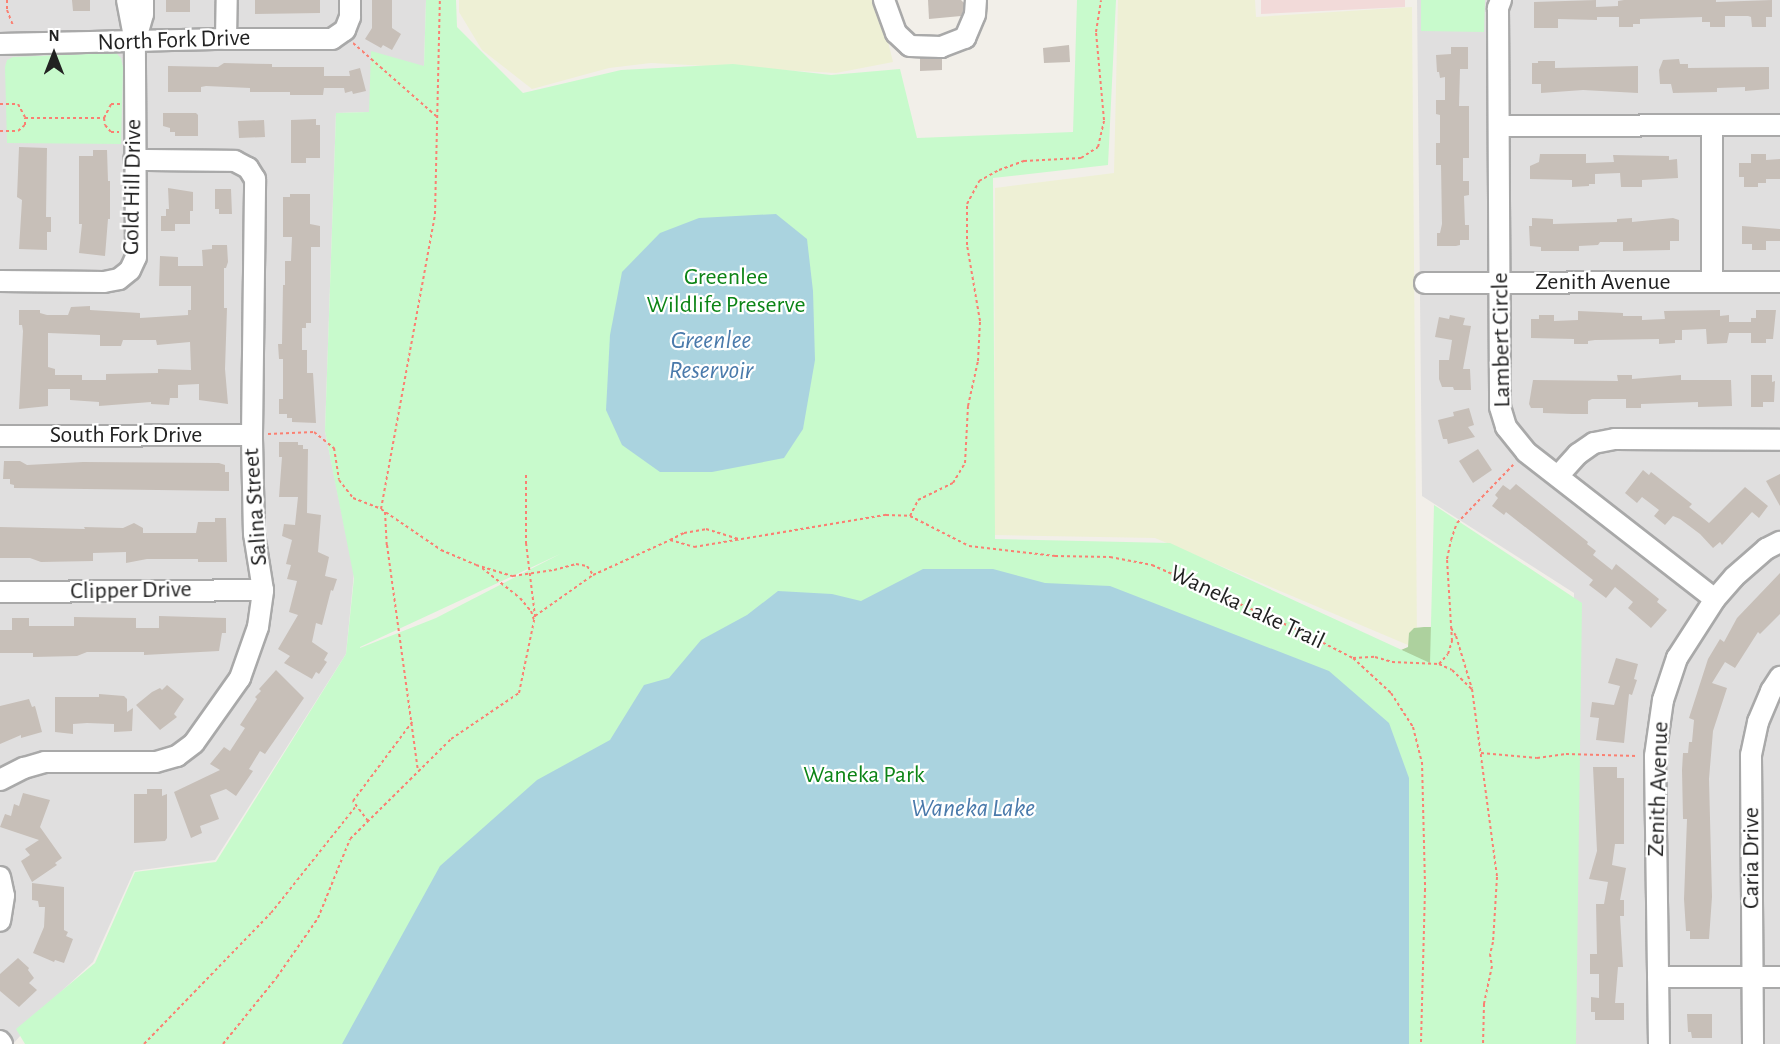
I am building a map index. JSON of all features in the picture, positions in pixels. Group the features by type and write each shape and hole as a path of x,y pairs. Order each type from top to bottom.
{"street":[{"name":"Gold Hill Drive","path":"0,281 104,282 119,279 130,270 136,257 135,42 127,0"},
{"name":"Gold Hill Drive","path":"135,42 143,14 143,0"},
{"path":"226,39 227,0"},
{"path":"344,31 350,17 350,0"},
{"path":"884,0 896,33 910,45 941,47 965,38 975,14 976,0"},
{"name":"Lambert Circle","path":"1501,0 1498,8 1500,407 1506,427 1526,452 1714,599"},
{"name":"North Fork Drive","path":"7,44 332,39 344,31"},
{"path":"1499,126 1780,125"},
{"path":"1712,126 1712,282"},
{"name":"Salina Street","path":"0,780 24,768 45,762 156,762 177,756 194,743 240,678 258,627 263,590 254,534 252,435 255,179 248,168 235,161 134,160"},
{"name":"Zenith Avenue","path":"1425,283 1780,282"},
{"name":"South Fork Drive","path":"0,436 252,435"},
{"path":"1558,476 1578,454 1594,443 1615,439 1780,440"},
{"name":"Zenith Avenue","path":"1659,1044 1655,756 1663,700 1677,658 1714,599 1734,577 1766,549 1780,542"},
{"name":"Clipper Drive","path":"0,592 263,590"},
{"name":"Caria Drive","path":"1753,1044 1751,755 1758,722 1771,691 1780,677"},
{"path":"0,878 4,896 0,921"},
{"path":"1658,977 1780,977"}],"path":[{"path":"7,0 13,22 7,44"},
{"path":"381,509 435,214 440,0"},
{"path":"910,516 918,500 953,483 965,463 968,406 978,361 980,321 967,245 967,204 979,181 999,170 1024,161 1081,158 1098,147 1104,120 1096,32 1101,0"},
{"path":"344,31 436,116"},
{"path":"0,104 18,104 26,118 25,124 18,131 0,131"},
{"path":"134,104 111,104 104,118 105,125 111,132 134,133"},
{"path":"26,118 104,118"},
{"path":"252,435 314,432 334,448 339,480 345,491 366,505 386,512 441,550 494,575 520,598 531,611 534,621"},
{"path":"1439,664 1448,654 1452,641 1448,559 1457,523 1526,452"},
{"path":"224,1044 277,977 318,918 350,839 451,739 519,693 535,616 526,543 526,475"},
{"path":"386,512 387,545 418,771"},
{"name":"Waneka Lake Trail","path":"670,540 694,547 886,514 910,516 969,546 1054,556 1110,557 1152,565 1296,629 1353,658 1391,693 1413,727 1422,762 1425,889 1421,1044"},
{"name":"Waneka Lake Trail","path":"535,616 593,575 684,533 706,530 740,539"},
{"path":"476,565 513,576 576,564 587,566 593,575"},
{"path":"1451,628 1456,636 1472,689 1497,877 1493,942 1490,954 1492,966 1484,1004 1483,1044"},
{"path":"1353,658 1375,657 1392,662 1439,664 1452,670 1472,689"},
{"path":"368,821 353,801 412,722"},
{"path":"1480,753 1537,758 1566,754 1655,756"},
{"path":"144,1044 271,913 357,805"}],"shaded area":[{"path":"0,0 426,0 424,66 369,112 336,113 325,431 354,573 346,654 215,860 134,871 93,962 51,1001 13,1044 0,1044"},
{"path":"1261,0 1405,0 1405,7 1261,14"},
{"path":"1417,0 1780,0 1780,1044 1576,1044 1574,593 1422,496"}],"green space":[{"name":"Waneka Park","path":"426,0 456,0 457,27 523,93 621,70 733,64 831,75 900,69 917,138 1073,132 1077,0 1116,0 1108,165 993,178 995,539 1170,543 1430,663 1434,505 1582,603 1576,1044 25,1044 16,1029 95,963 135,872 216,862 346,654 354,578 325,431 336,113 369,112 371,51 424,66","holes":["560,554 436,618 360,648"]},
{"path":"459,0 878,0 893,62 836,73 651,63 609,68 532,89 482,50 459,12"},
{"path":"1118,0 1255,0 1256,17 1412,7 1417,642 1408,645 1155,538 994,535 995,188 1114,173"},
{"path":"1421,0 1485,0 1484,32 1421,31"},
{"path":"103,50 115,52 121,58 123,68 121,144 7,143 5,67 7,60 13,57 90,54"},
{"path":"1440,627 1435,668 1401,650 1408,647 1409,633 1414,628"}],"water":[{"name":"Greenlee Reservoir","path":"776,214 807,239 813,291 815,360 803,429 784,458 712,472 660,472 622,445 606,410 610,335 622,272 660,233 699,218"},
{"name":"Waneka Lake","path":"923,569 993,569 1045,583 1110,586 1329,671 1389,723 1409,778 1409,1044 342,1044 440,866 537,780 610,740 644,685 669,678 701,640 747,615 778,591 832,594 861,601"}],"building":[{"path":"72,0 90,0 90,11 73,11"},
{"path":"166,0 190,0 190,12 166,12"},
{"path":"255,0 320,0 320,13 255,14"},
{"path":"372,0 392,0 392,28 401,34 392,50 383,45 381,48 365,39 372,28"},
{"path":"928,0 961,0 964,3 963,11 961,16 929,19"},
{"path":"1596,0 1596,7 1618,6 1618,1 1624,0 1716,0 1716,2 1772,0 1772,17 1766,17 1766,27 1752,27 1751,17 1748,16 1725,16 1725,27 1710,27 1710,22 1702,22 1702,17 1640,19 1640,24 1633,24 1633,27 1619,27 1619,17 1597,17 1597,20 1558,19 1558,28 1534,28 1534,2"},
{"path":"1069,45 1070,62 1044,63 1043,48"},
{"path":"1451,47 1468,47 1468,69 1460,69 1459,106 1469,106 1469,158 1463,158 1463,181 1469,181 1469,195 1464,196 1465,225 1469,225 1469,240 1460,240 1460,245 1456,246 1437,246 1437,233 1440,233 1442,224 1441,165 1436,165 1436,143 1440,143 1440,115 1436,114 1436,100 1445,100 1445,77 1440,78 1437,72 1436,55 1451,54"},
{"path":"920,58 942,59 942,70 920,71"},
{"path":"1679,59 1680,64 1688,64 1688,68 1769,67 1769,89 1745,91 1745,87 1717,88 1717,92 1673,93 1671,84 1660,84 1659,70 1663,60"},
{"path":"1538,61 1555,61 1555,68 1638,66 1638,93 1583,90 1541,93 1541,84 1532,84 1532,63 1538,63"},
{"path":"224,63 272,64 272,67 324,67 324,76 350,76 349,71 360,68 366,91 353,94 352,91 345,93 344,88 324,88 323,95 290,95 290,92 250,92 250,88 206,86 201,87 201,92 168,92 168,66 218,67"},
{"path":"163,113 196,113 198,115 198,136 175,136 175,132 170,132 170,128 163,126"},
{"path":"316,119 316,125 320,125 320,158 306,158 306,163 291,163 291,120"},
{"path":"264,120 265,137 239,138 238,121"},
{"path":"19,147 47,148 46,217 51,217 51,232 47,232 47,250 19,249 22,200 17,197"},
{"path":"93,150 107,150 110,219 108,219 105,256 79,253 82,224 79,224 79,156 93,156"},
{"path":"1540,154 1586,154 1586,163 1614,162 1613,155 1669,156 1669,160 1677,159 1678,178 1642,180 1642,187 1621,187 1620,173 1595,174 1595,184 1572,187 1572,180 1530,179 1530,166 1539,162"},
{"path":"1751,154 1766,154 1766,160 1780,159 1780,179 1766,179 1766,183 1758,183 1758,187 1744,187 1744,177 1739,177 1739,163 1751,163"},
{"path":"168,188 193,192 193,211 190,211 190,224 175,224 175,231 161,231 161,216 166,216 166,209 169,209"},
{"path":"215,189 231,189 232,214 219,214 219,209 215,209"},
{"path":"290,194 310,194 310,224 320,226 320,247 311,247 311,323 306,323 306,328 302,328 302,350 307,350 307,373 313,373 316,423 292,422 292,418 287,418 287,414 279,414 279,399 283,399 283,359 279,359 278,344 282,344 285,261 291,261 292,237 283,237 283,197 290,197"},
{"path":"1532,218 1553,219 1553,224 1617,222 1617,219 1632,218 1632,222 1673,218 1679,220 1679,241 1670,241 1670,250 1623,251 1623,242 1600,242 1598,245 1579,246 1579,251 1541,251 1541,247 1530,246 1529,226 1532,226"},
{"path":"1742,226 1780,229 1780,241 1766,241 1766,250 1752,250 1752,244 1742,244"},
{"path":"212,245 227,245 228,262 224,268 224,308 227,308 225,369 228,404 199,400 199,384 178,385 178,398 170,398 169,405 151,404 151,402 99,406 99,402 70,400 70,389 48,389 48,406 19,409 23,331 22,325 19,325 19,310 40,310 40,313 47,315 68,315 71,307 90,306 90,310 140,313 140,318 188,315 188,310 191,310 191,286 159,286 160,256 178,257 178,266 203,266 202,250 212,249","holes":["48,333 100,335 100,346 121,346 123,340 156,340 157,345 190,342 191,370 158,369 158,373 106,374 106,380 82,380 82,375 55,375 55,369 48,367"]},
{"path":"1720,310 1720,316 1729,315 1729,322 1751,322 1751,318 1756,318 1756,310 1776,310 1773,339 1766,339 1766,343 1751,343 1751,333 1729,333 1727,343 1707,344 1706,329 1682,330 1682,340 1659,344 1659,339 1595,340 1588,341 1588,344 1574,344 1574,339 1531,338 1531,319 1539,319 1539,315 1554,315 1554,321 1578,320 1578,311 1623,313 1623,316 1642,316 1642,320 1665,319 1664,311"},
{"path":"1450,315 1465,318 1463,325 1471,326 1463,369 1470,369 1471,390 1442,387 1439,379 1439,360 1449,360 1452,340 1435,337 1439,317 1449,319"},
{"path":"1617,375 1632,375 1632,379 1681,375 1681,380 1731,380 1732,406 1698,407 1698,402 1641,404 1641,408 1626,408 1626,399 1592,399 1588,401 1588,414 1572,414 1543,413 1543,408 1531,408 1529,404 1533,380 1618,381"},
{"path":"1751,375 1772,375 1772,382 1775,381 1774,402 1763,402 1763,407 1751,407"},
{"path":"1469,408 1474,425 1468,427 1475,437 1448,444 1447,439 1443,439 1438,420 1454,416 1453,412"},
{"path":"279,442 298,442 298,445 303,445 303,449 308,449 307,513 321,515 318,552 329,557 325,576 337,579 333,591 331,590 322,625 316,623 312,642 328,653 324,660 327,662 319,674 316,672 312,679 284,663 290,656 278,649 298,615 289,612 297,581 287,579 291,565 286,564 292,540 282,536 284,524 295,525 298,497 279,497 282,457 279,457"},
{"path":"1478,449 1492,470 1473,483 1459,461"},
{"path":"4,461 20,461 27,465 83,462 219,463 225,465 225,472 229,472 229,491 14,488 14,485 10,484 10,479 3,479"},
{"path":"1643,470 1649,475 1651,472 1692,504 1689,507 1709,523 1745,487 1768,506 1759,518 1752,512 1722,545 1720,542 1713,548 1700,534 1680,519 1673,516 1665,525 1654,516 1659,510 1642,497 1637,503 1625,493"},
{"path":"1780,474 1780,506 1766,481"},
{"path":"1516,484 1588,542 1587,544 1596,551 1593,555 1612,570 1616,564 1659,599 1657,602 1667,610 1651,628 1628,608 1633,602 1615,587 1606,598 1589,585 1593,580 1506,512 1504,515 1492,506 1498,498 1495,495 1503,485 1510,490"},
{"path":"215,518 226,518 227,562 198,562 198,559 147,559 126,563 126,552 93,553 93,561 41,562 30,558 0,558 0,527 123,528 134,523 143,528 143,533 196,533 198,522 215,522"},
{"path":"1780,573 1780,614 1760,634 1758,632 1735,668 1725,662 1712,683 1727,688 1713,731 1709,779 1712,897 1709,939 1690,939 1690,931 1686,931 1684,899 1687,819 1683,819 1682,770 1683,753 1688,753 1689,742 1692,742 1694,720 1689,718 1708,659 1720,639 1724,642 1737,618"},
{"path":"159,616 226,618 226,633 222,633 219,651 144,655 144,652 87,652 77,656 33,657 33,653 0,653 0,630 12,630 12,618 29,618 29,626 74,626 74,617 136,618 136,628 159,628"},
{"path":"1616,658 1638,664 1634,679 1637,680 1632,695 1629,694 1624,743 1596,740 1599,718 1590,717 1592,702 1614,705 1620,686 1608,683"},
{"path":"276,670 304,698 265,754 260,751 249,769 253,771 236,796 226,789 210,795 219,819 200,826 202,833 191,838 174,792 220,770 210,764 224,747 230,751 245,728 240,725 257,699 255,697 261,691 259,689"},
{"path":"167,685 184,699 174,714 177,717 160,730 136,705 152,692 160,688 162,690"},
{"path":"99,694 124,696 127,699 127,712 133,708 132,731 114,732 114,724 87,723 73,724 73,734 55,732 55,697 99,697"},
{"path":"29,699 32,707 35,706 42,732 21,738 21,735 0,744 0,706"},
{"path":"1593,767 1617,767 1617,778 1624,778 1624,844 1615,844 1612,865 1626,868 1620,900 1624,900 1624,916 1620,916 1623,967 1618,967 1615,1003 1624,1003 1624,1020 1595,1020 1595,1012 1591,1012 1591,997 1599,998 1599,974 1590,974 1590,954 1597,954 1596,904 1604,904 1608,882 1589,879 1597,851"},
{"path":"147,789 162,789 162,796 167,794 167,838 165,841 134,843 134,794 147,794"},
{"path":"23,793 50,800 40,827 62,858 55,863 57,865 32,882 21,861 30,855 25,849 39,840 0,827 5,814 11,816 14,804 19,806"},
{"path":"32,883 64,887 64,930 68,932 66,936 73,939 64,963 55,960 54,962 33,953 44,927 45,907 39,907 38,901 32,900"},
{"path":"18,958 29,968 34,978 29,983 37,990 19,1007 0,991 0,974"},
{"path":"1687,1014 1712,1014 1712,1038 1692,1038 1691,1032 1688,1032"}],"park label":[{"name":"Greenlee Wildlife Preserve","path":"726,292"}]}
